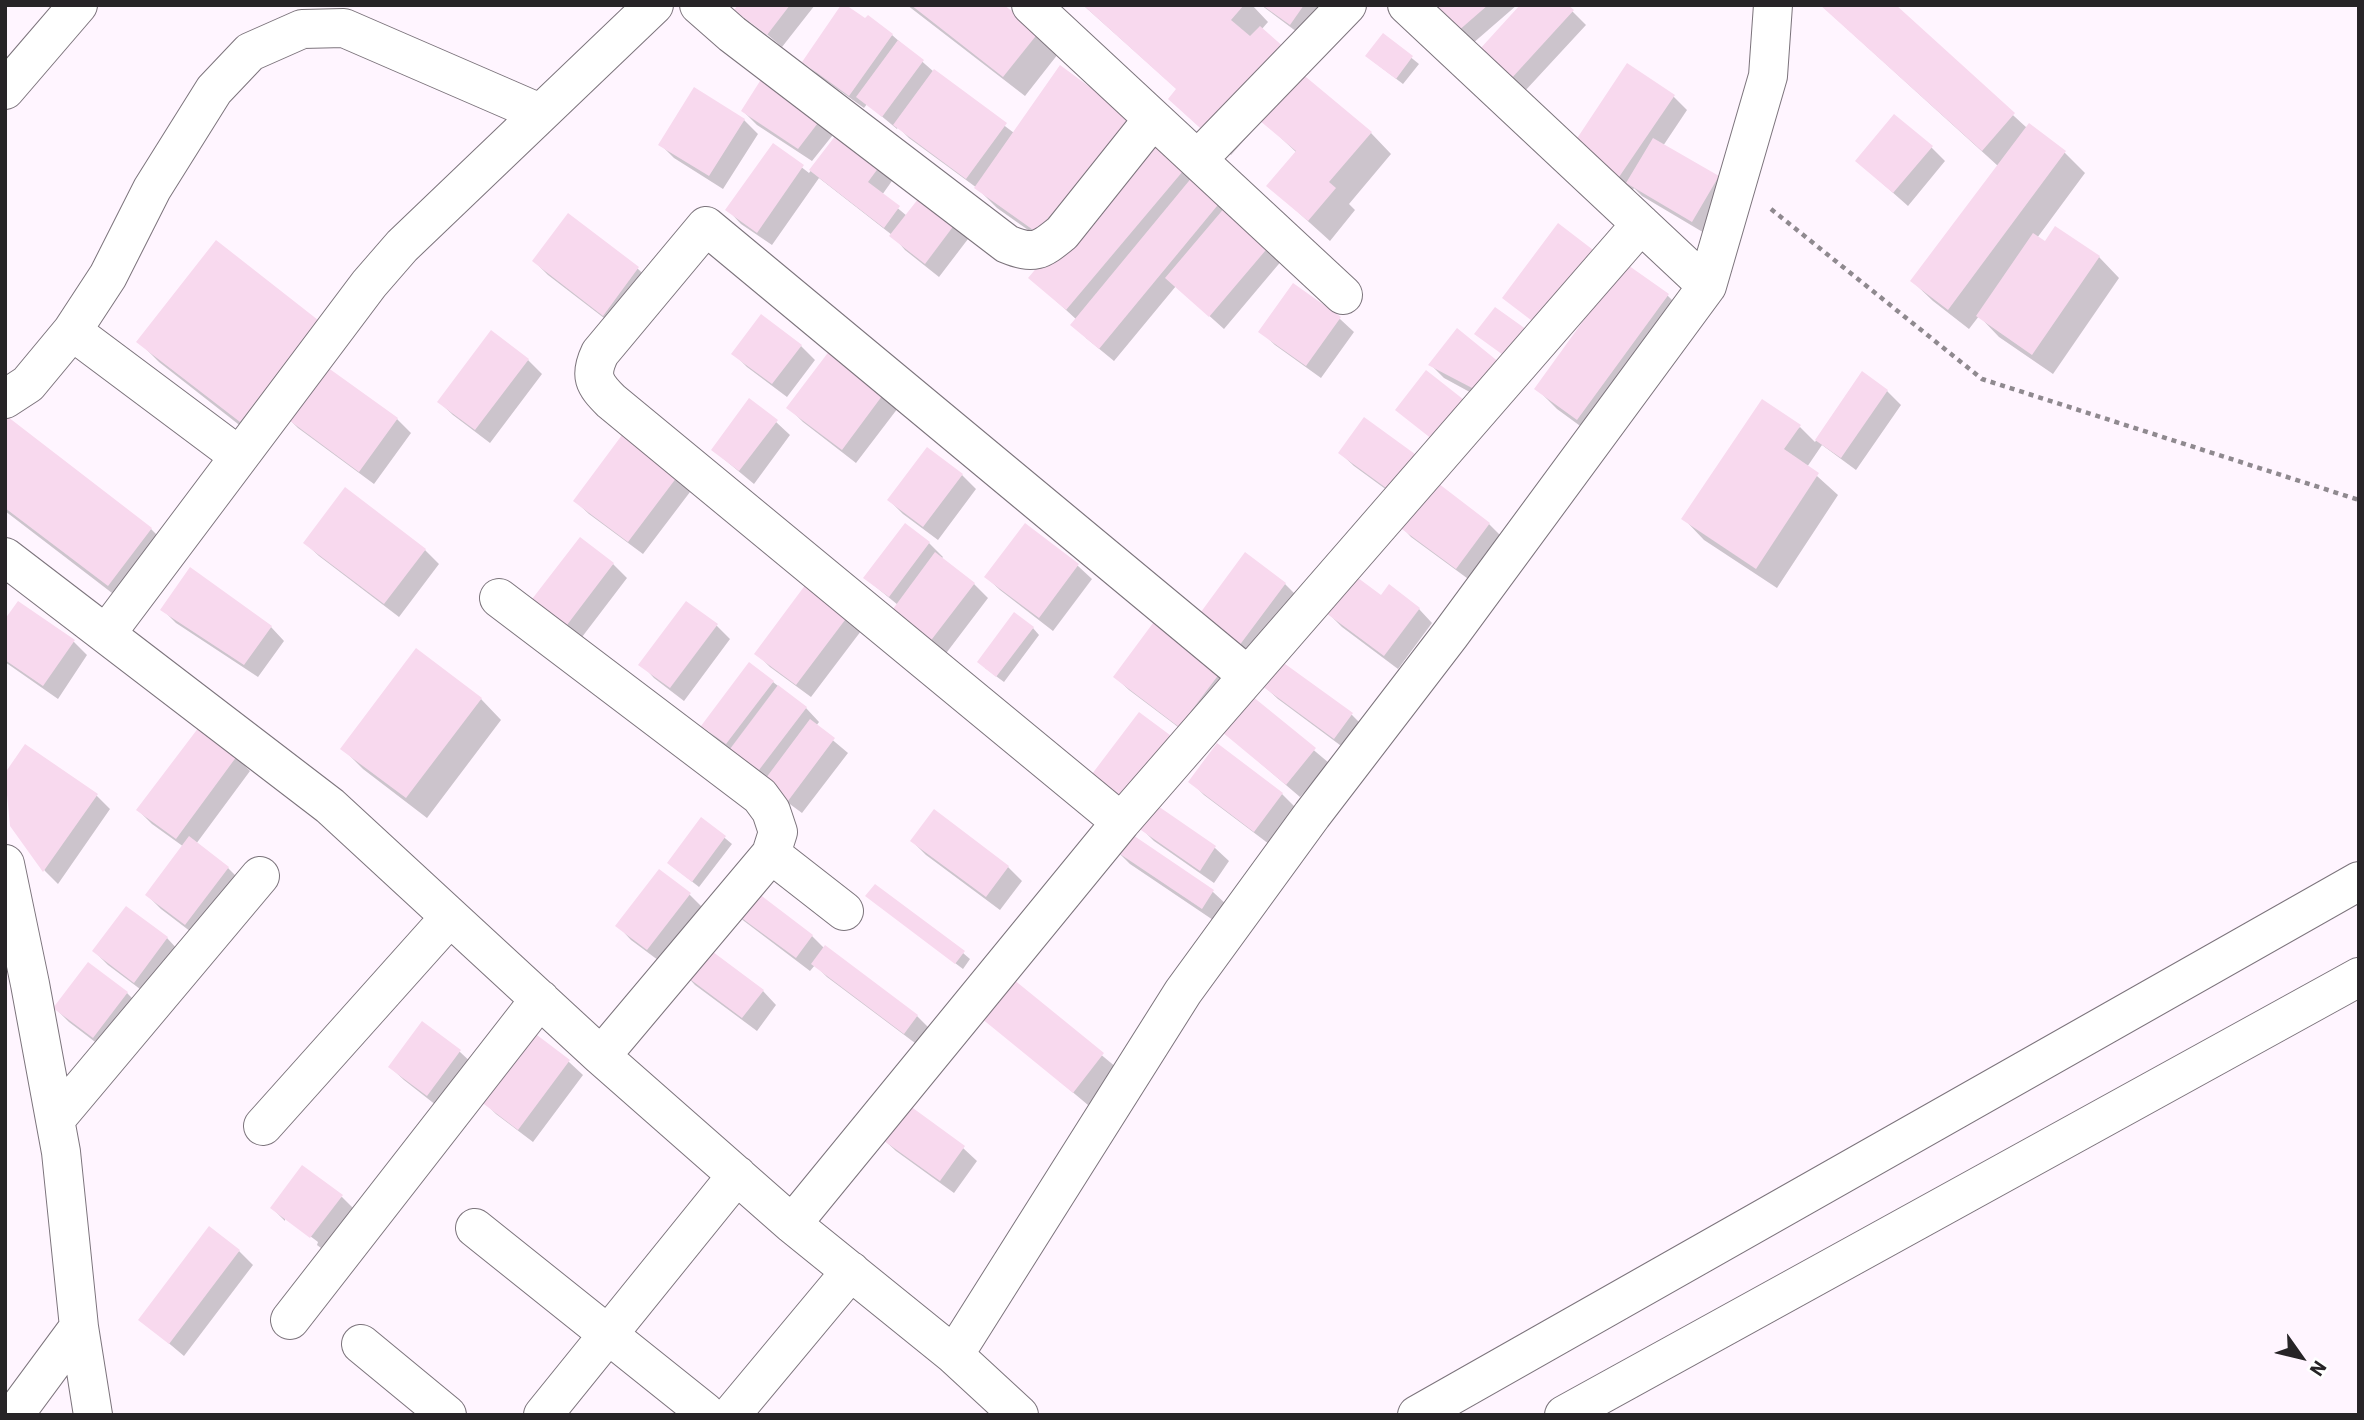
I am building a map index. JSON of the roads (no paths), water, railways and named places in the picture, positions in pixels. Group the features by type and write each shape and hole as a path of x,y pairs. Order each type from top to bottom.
{"street":[{"path":"5,90 78,5"},
{"path":"106,634 369,284 402,246 654,5"},
{"path":"699,5 732,34 1007,244 1026,252 1046,246 1062,233 1153,119"},
{"path":"1031,5 1343,295"},
{"path":"1198,159 1347,5"},
{"path":"1407,5 1707,286"},
{"path":"954,1355 1183,992 1707,286 1768,76 1773,5"},
{"path":"5,399 28,384 72,331 108,276 152,189 214,90 250,52 302,29 344,28 540,113"},
{"path":"792,1224 1121,822 1641,225"},
{"path":"1121,822 597,387 593,368 600,353 706,226 1248,676"},
{"path":"72,331 239,456"},
{"path":"5,557 330,806 601,1056 792,1224 954,1355 1019,1415"},
{"path":"499,598 760,796 771,811 778,832 771,854 601,1056"},
{"path":"771,854 844,911"},
{"path":"55,1120 260,876"},
{"path":"1417,1415 2359,881"},
{"path":"8,889 61,1152 79,1327 93,1415"},
{"path":"263,1126 450,917"},
{"path":"1564,1415 2359,977"},
{"path":"290,1320 540,999"},
{"path":"543,1415 737,1175"},
{"path":"475,1227 609,1334 718,1413 850,1272"},
{"path":"14,1415 79,1327"},
{"path":"361,1344 447,1415"}]}
